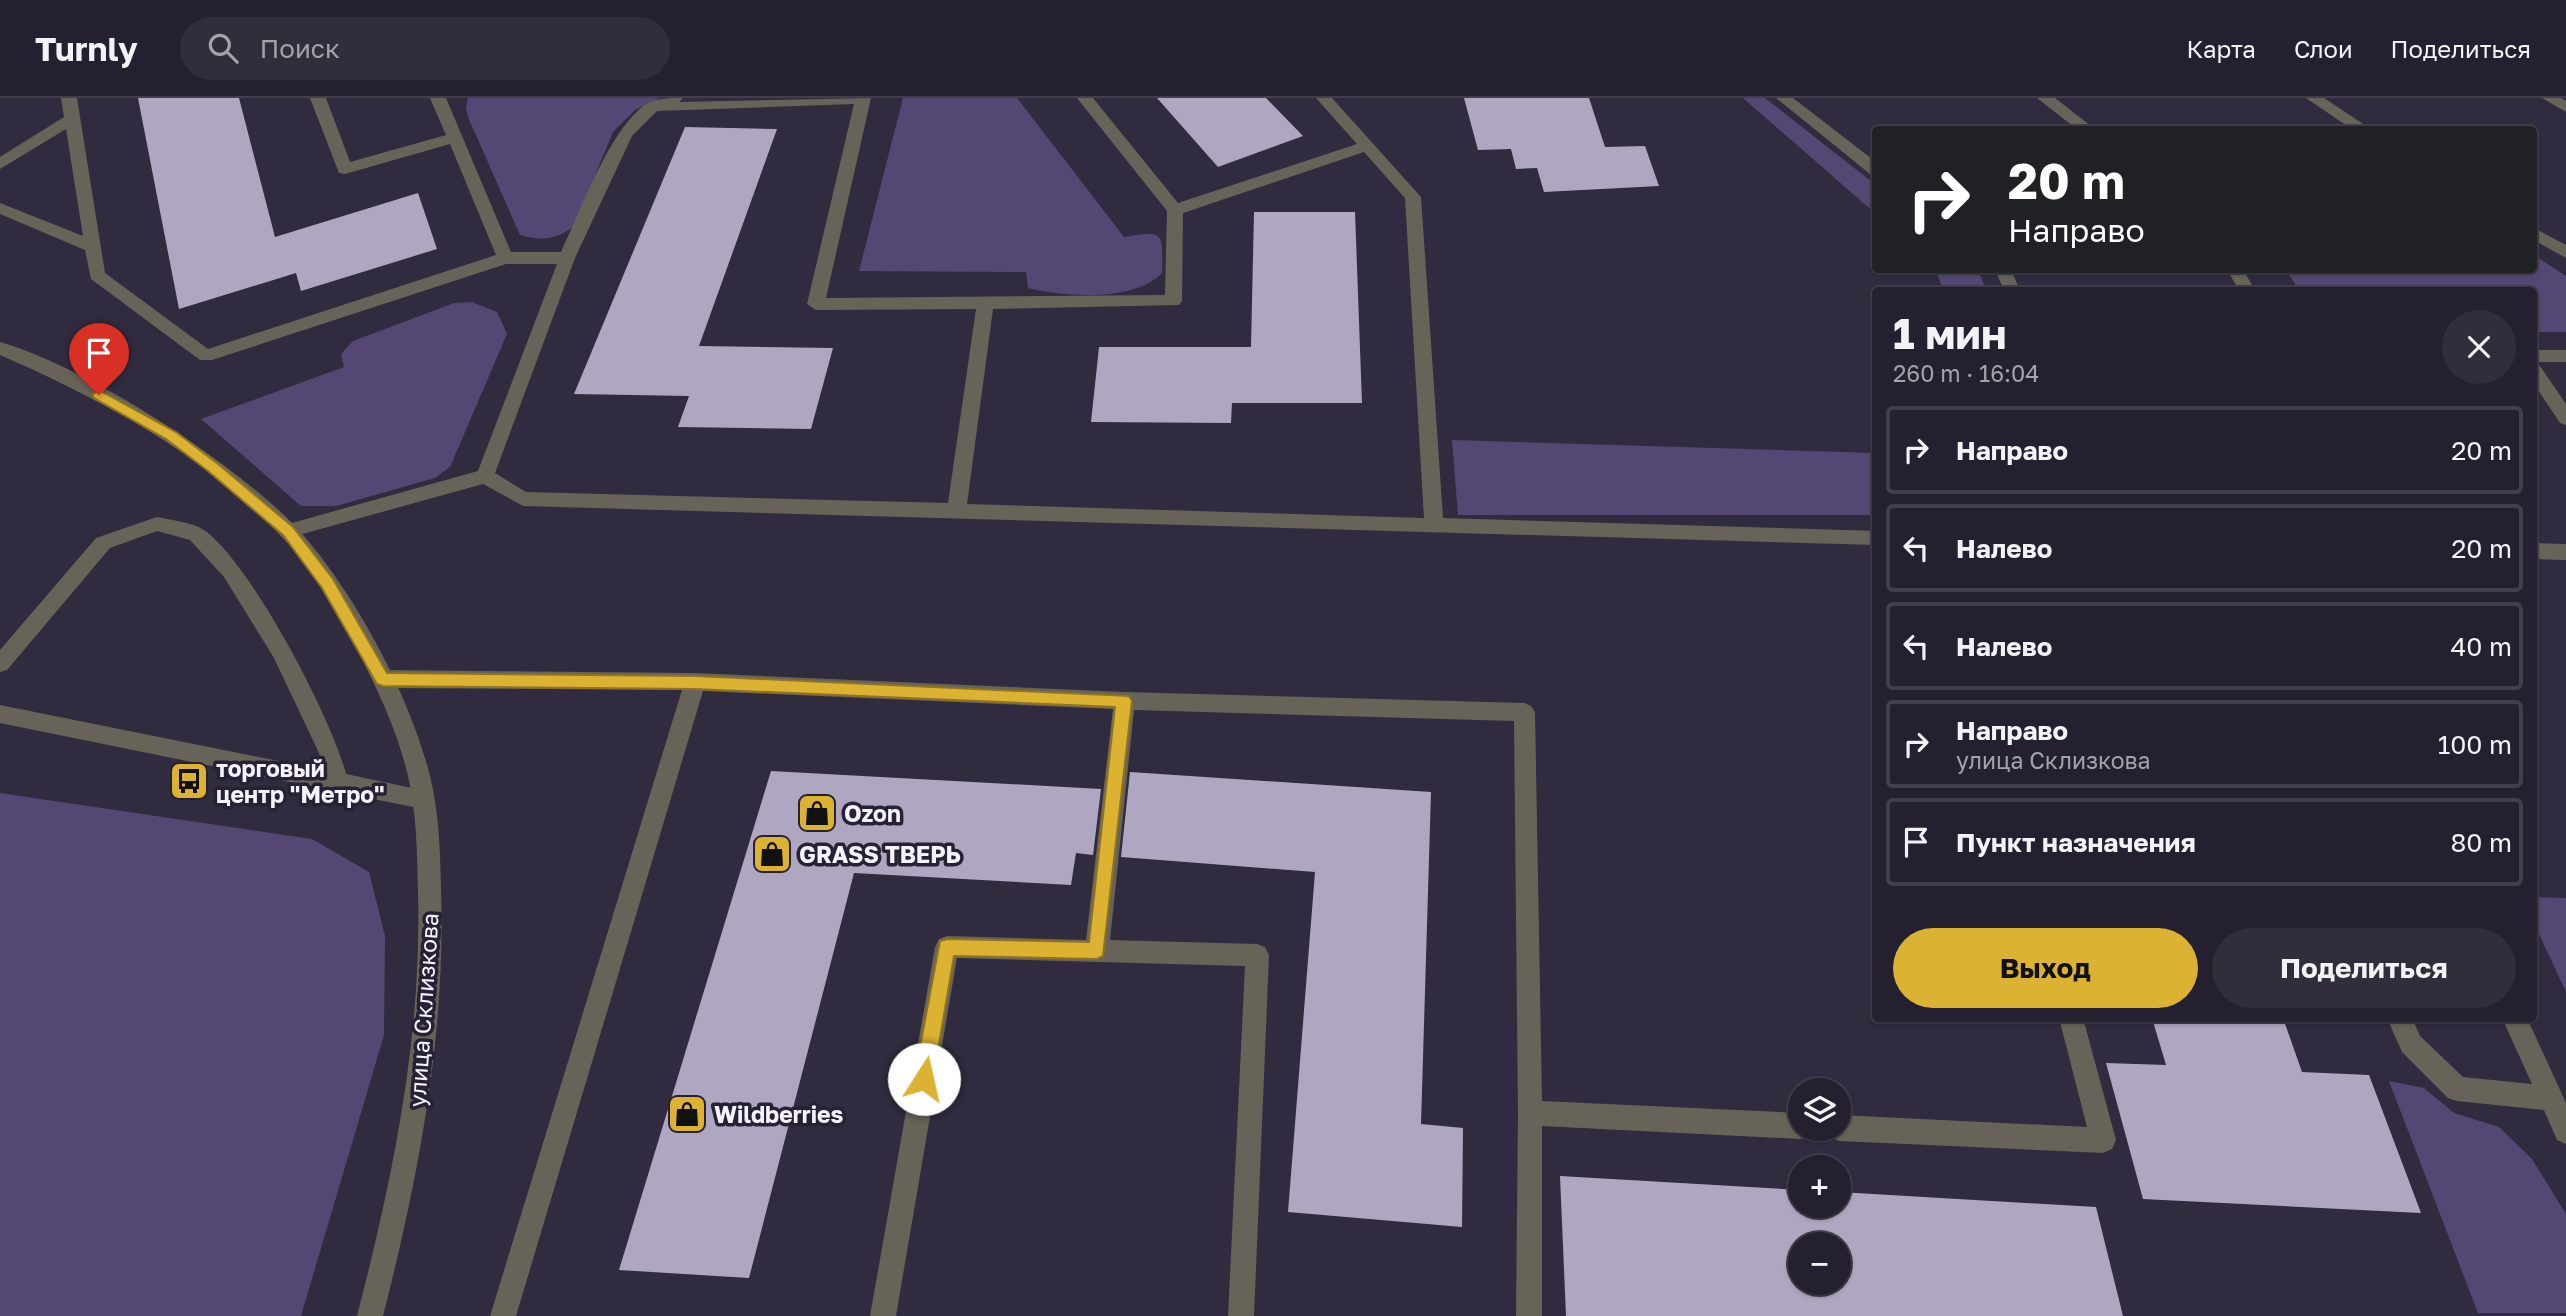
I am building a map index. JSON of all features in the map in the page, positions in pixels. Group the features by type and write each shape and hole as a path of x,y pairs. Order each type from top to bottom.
{"street":[{"path":"69,98 97,275 206,356 505,258 568,258"},
{"path":"318,98 345,169 454,138"},
{"path":"438,98 505,258"},
{"path":"485,475 568,258 625,134 653,107 675,98"},
{"path":"653,107 863,98 816,304 1173,301 1175,210 1084,98"},
{"path":"1324,98 1413,197 1434,527"},
{"path":"1784,98 1872,167"},
{"path":"2045,98 2084,126"},
{"path":"2314,98 2359,126"},
{"path":"2550,98 2566,107"},
{"path":"0,164 72,118"},
{"path":"1175,210 1367,146"},
{"path":"0,208 93,247"},
{"path":"2537,235 2566,253"},
{"path":"957,509 985,303"},
{"name":"улица Склизкова","path":"0,348 124,407 171,436 213,467 288,531 328,584 383,679 417,766 423,799 431,947 422,1061 402,1189 370,1316"},
{"path":"2537,356 2566,356"},
{"path":"2537,374 2566,418"},
{"path":"288,531 485,475 523,499 957,509 1434,527 1872,538"},
{"path":"0,664 103,543 158,524 196,534 231,572 282,653 330,753 337,782"},
{"path":"2537,551 2566,552"},
{"path":"383,679 695,682 1124,701 1524,712 1530,1113 1529,1316"},
{"path":"503,1316 695,682"},
{"path":"1097,950 1124,701"},
{"path":"0,714 423,799"},
{"path":"883,1316 947,947 1257,955 1241,1316"},
{"path":"1851,1129 2103,1140 2072,1022"},
{"path":"2401,1022 2411,1044 2457,1088 2550,1098"},
{"path":"2516,1022 2566,1131"},
{"path":"1530,1113 1788,1125"}],"shaded area":[{"path":"468,98 660,98 635,110 613,132 574,226 555,237 535,238 520,235 468,117"},
{"path":"903,98 1017,98 1124,237 1154,234 1158,237 1162,248 1162,273 1134,289 1117,293 1079,295 1028,288 1026,272 859,271"},
{"path":"1743,98 1765,98 1872,182 1872,211"},
{"path":"2537,257 2566,276 2566,332 2537,332 2537,287 2297,287 2288,273 2537,273"},
{"path":"1937,273 1979,273 1985,287 1942,287"},
{"path":"472,302 497,312 507,334 450,467 435,478 336,506 301,506 201,419 344,367 341,354 353,341 454,303"},
{"path":"1452,440 1872,453 1872,515 1458,515"},
{"path":"0,793 312,839 369,872 385,936 384,1035 301,1316 0,1316"},
{"path":"2537,897 2566,898 2566,992 2537,929"},
{"path":"2389,1081 2424,1088 2454,1113 2499,1127 2532,1159 2566,1214 2566,1313 2478,1313"}],"building":[{"path":"138,98 239,98 275,237 418,193 437,249 301,291 296,273 179,309"},
{"path":"1157,98 1266,98 1303,136 1218,167"},
{"path":"1464,98 1589,98 1605,147 1645,146 1659,186 1544,192 1537,168 1516,169 1511,149 1478,150"},
{"path":"685,127 777,129 699,346 833,348 811,429 678,427 689,396 574,394"},
{"path":"1254,212 1355,212 1362,403 1232,403 1231,423 1091,422 1099,347 1251,347"},
{"path":"771,771 1101,789 1093,855 1076,853 1071,885 854,873 749,1278 619,1270"},
{"path":"1130,772 1431,792 1421,1124 1463,1128 1462,1227 1288,1212 1315,872 1121,857"},
{"path":"2153,1022 2284,1022 2302,1072 2369,1075 2421,1213 2143,1199 2106,1063 2166,1065"},
{"path":"1560,1176 1788,1189 1788,1218 1851,1218 1851,1193 2096,1207 2123,1316 1566,1316"}],"place":[{"name":"торговый центр \"Метро\"","path":"189,781"},
{"name":"Ozon","path":"817,813"},
{"name":"GRASS ТВЕРЬ","path":"772,854"},
{"name":"Wildberries","path":"687,1114"}],"route":[{"path":"99,395 171,436 255,501 288,531 309,556 346,612 383,679 695,682 1124,701 1097,950 947,947 924,1079"}]}
